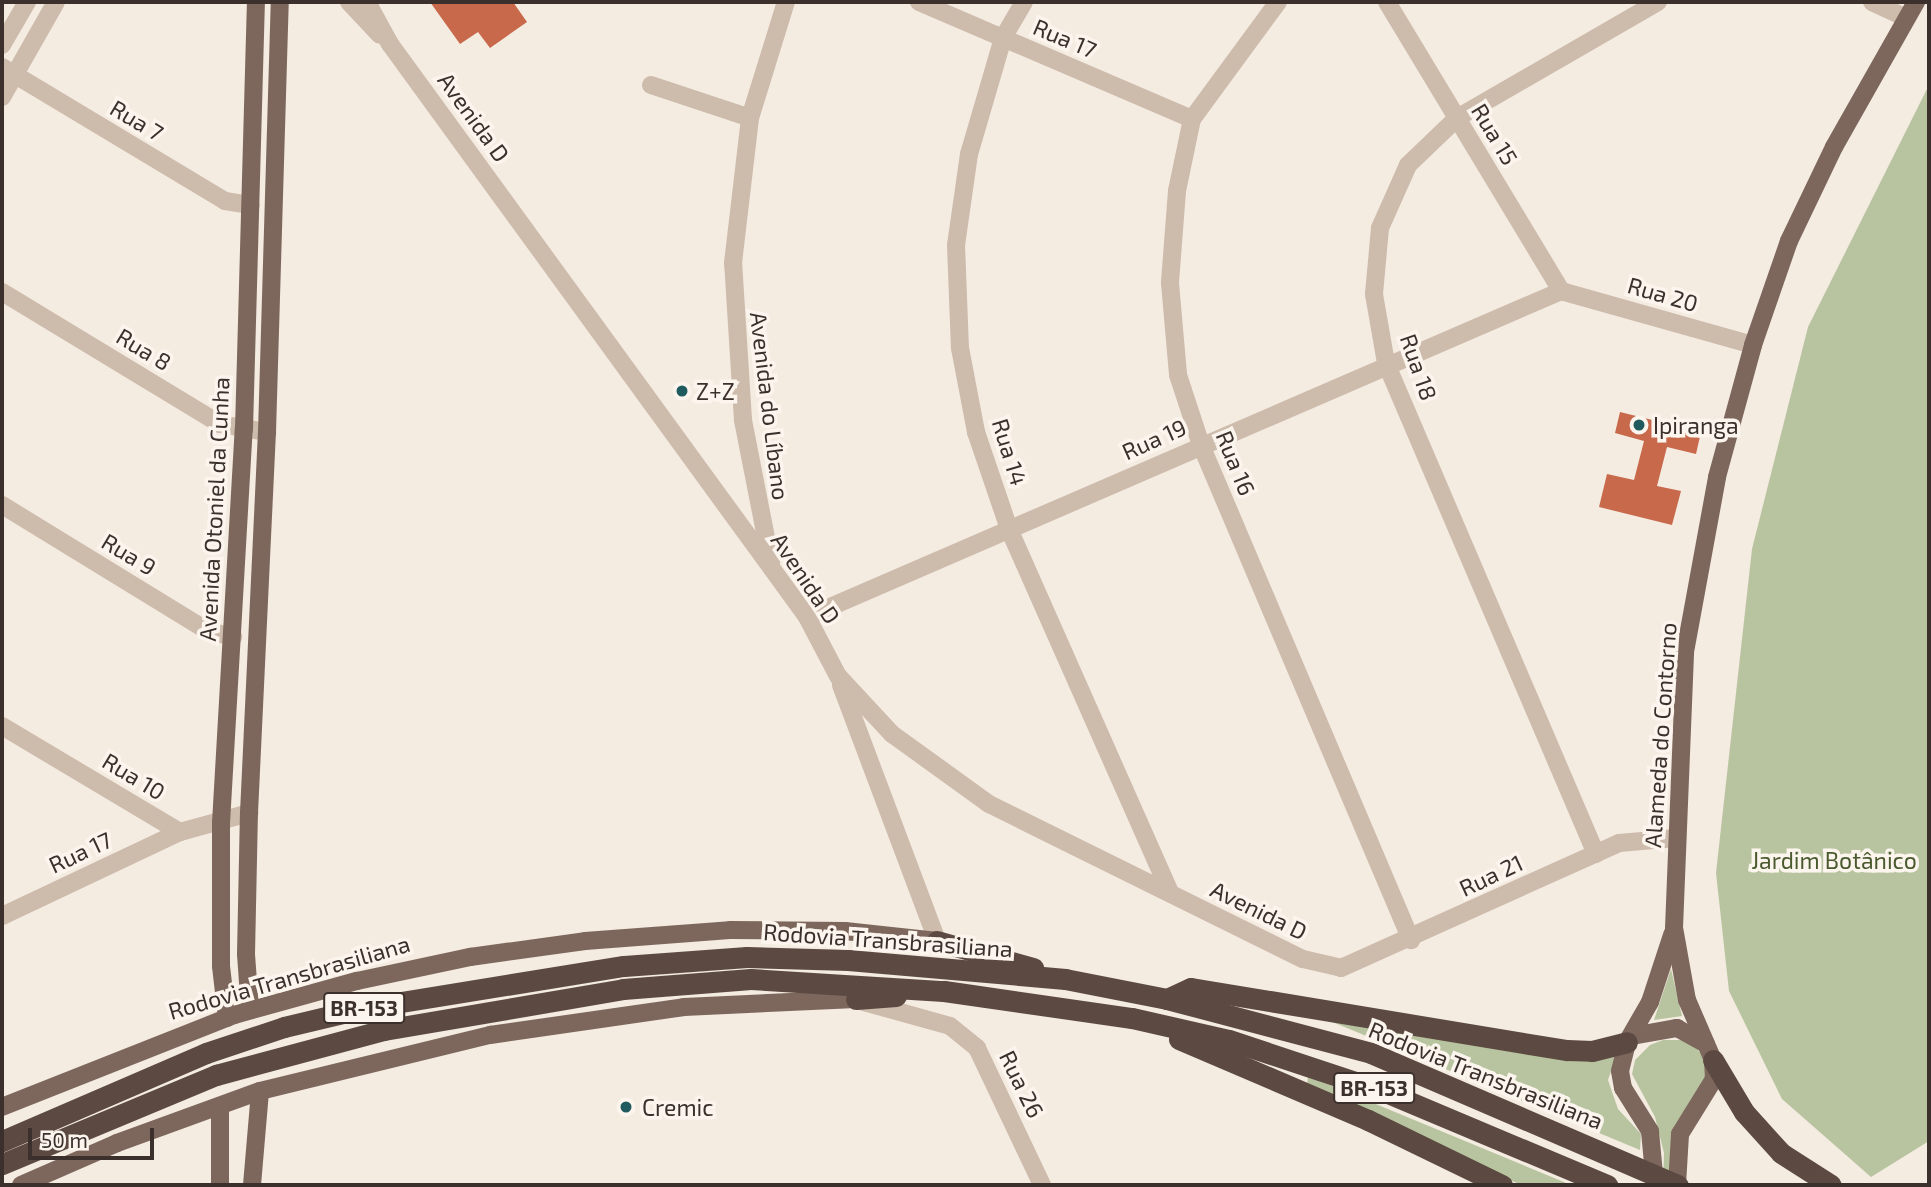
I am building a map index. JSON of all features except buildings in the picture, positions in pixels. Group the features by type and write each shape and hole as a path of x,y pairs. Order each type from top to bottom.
{"highway":[{"path":"937,941 1065,979"},
{"name":"Rodovia Transbrasiliana","path":"2,1141 206,1054 284,1027 364,1008 624,966 747,957 810,958 1065,979 1167,999 1371,1053 1678,1185"},
{"name":"Rodovia Transbrasiliana","path":"2,1164 216,1075 384,1030 464,1014 623,989 751,979 851,982 944,991 1132,1018 1299,1062 1388,1093 1607,1185"},
{"path":"1167,999 1191,988 1567,1050 1592,1051 1629,1039"},
{"path":"856,999 944,991"},
{"path":"1132,1018 1368,1120 1502,1185"},
{"path":"1710,1052 1744,1112 1781,1153 1831,1185"}],"main road":[{"name":"Avenida Otoniel da Cunha","path":"227,1018 221,965 221,823 244,429 256,2"},
{"name":"Avenida Otoniel da Cunha","path":"250,1010 246,954 249,813 267,432 280,2"},
{"name":"Alameda do Contorno","path":"1710,1052 1687,1000 1674,928 1685,652 1717,477 1753,345 1789,241 1834,147 1916,2"},
{"name":"Alameda do Contorno","path":"1655,1185 1650,1131 1623,1088 1620,1070 1629,1039 1650,1002 1674,928"},
{"name":"Rodovia Transbrasiliana","path":"2,1107 250,1010 429,965 585,941 755,930 845,931 937,941"},
{"path":"21,1185 260,1091 490,1035 684,1007 856,999"},
{"path":"1629,1039 1651,1029 1677,1028 1710,1052 1711,1087 1680,1134 1678,1185"},
{"path":"252,1185 260,1091"},
{"path":"220,1105 220,1185"}],"street":[{"path":"2,45 27,2"},
{"path":"2,97 8,71 56,2"},
{"name":"Avenida D","path":"349,2 390,44"},
{"name":"Avenida D","path":"367,2 390,44 807,617 838,676 892,734 989,804 1328,967"},
{"name":"Avenida do Líbano","path":"773,570 743,419 732,304 738,208 750,118 786,2"},
{"name":"Rua 17","path":"919,2 1192,119"},
{"name":"Rua 14","path":"1024,2 1003,38 969,154 956,245 960,348 976,432 1009,529 1170,893"},
{"name":"Rua 16","path":"1278,2 1192,119 1177,191 1170,283 1178,374 1201,445 1411,940"},
{"name":"Rua 15","path":"1387,2 1561,291"},
{"name":"Rua 18","path":"1596,854 1386,363 1374,294 1380,228 1408,165 1457,118 1658,2"},
{"path":"1872,2 1906,18"},
{"name":"Rua 7","path":"8,71 225,201 251,205"},
{"path":"651,85 750,118"},
{"name":"Rua 20","path":"1561,291 1753,345"},
{"name":"Rua 19","path":"807,617 1386,363 1561,291"},
{"name":"Rua 8","path":"2,292 220,424 267,432"},
{"name":"Rua 9","path":"2,505 208,631 233,638"},
{"path":"838,676 937,941"},
{"name":"Rua 10","path":"2,726 180,832"},
{"path":"180,832 221,823 249,813"},
{"name":"Rua 17","path":"2,916 180,832"},
{"name":"Rua 21","path":"1328,967 1355,965 1596,854 1643,838 1677,838"},
{"name":"Rua 26","path":"856,999 950,1026 977,1048 993,1076 1042,1185"}],"green space":[{"name":"Jardim Botânico","path":"1929,85 1929,1141 1871,1177 1782,1099 1729,991 1716,873 1752,549 1808,327"},
{"path":"1671,969 1682,1016 1654,1020"},
{"path":"1323,1018 1617,1053 1608,1080 1618,1109 1641,1134 1640,1150"},
{"path":"1663,1040 1684,1040 1695,1046 1705,1059 1708,1073 1674,1132 1667,1185 1663,1185 1664,1153 1655,1117 1632,1074 1635,1060 1650,1045"},
{"path":"1308,1076 1571,1185 1521,1185 1307,1086"}],"place":[{"name":"Z+Z","path":"682,391"},
{"name":"Ipiranga","path":"1639,425"},
{"name":"Cremic","path":"626,1107"}]}
